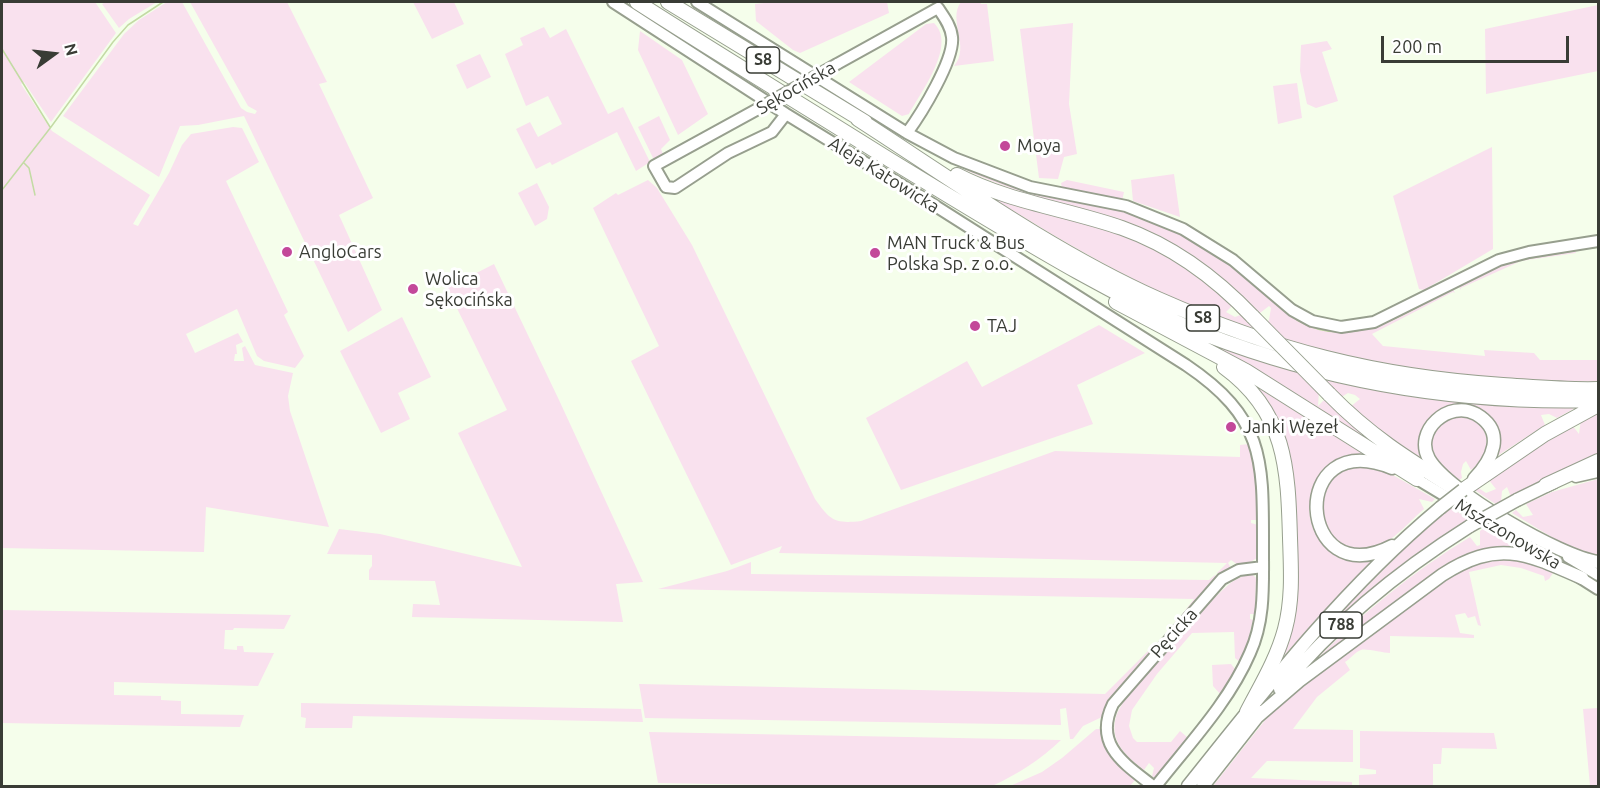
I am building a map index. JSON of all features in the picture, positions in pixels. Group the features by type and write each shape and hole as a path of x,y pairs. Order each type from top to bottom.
{"highway":[{"name":"S8","path":"637,2 998,227 1100,284 1206,334 1306,368 1418,392 1546,400 1599,400"},
{"name":"S8","path":"668,2 858,119 1052,244 1156,298 1258,339 1341,363 1399,375 1569,390 1599,389"},
{"path":"858,119 982,186 1026,202 1122,228 1163,246 1218,283 1362,427 1390,448 1461,490 1545,434 1599,405"},
{"path":"998,227 1077,280 1246,371 1417,479"},
{"path":"1175,334 1223,366 1246,386 1264,408 1279,441 1286,465 1292,584 1290,603 1285,629 1251,715"},
{"path":"1546,485 1599,461"}],"main road":[{"path":"1479,476 1492,453 1493,435 1489,427 1479,416 1467,411 1454,411 1442,415 1428,430 1425,445 1434,466 1461,490 1544,542 1582,558 1599,562"},
{"path":"1417,479 1376,462 1350,462 1332,471 1324,480 1315,501 1317,522 1328,540 1340,549 1351,553 1371,554 1401,541 1461,490"},
{"path":"1546,485 1599,471"},
{"name":"788","path":"1188,786 1251,715 1363,605 1470,526 1546,485"},
{"name":"788","path":"1203,786 1251,715 1327,617 1401,541"},
{"path":"1251,715 1442,575 1473,558 1500,553 1524,555 1582,578"}],"street":[{"name":"Aleja Katowicka","path":"613,2 786,114 1157,347 1217,387 1234,405 1248,427 1262,474 1264,590 1256,640 1230,691 1152,785"},
{"path":"697,2 907,133 954,158 1030,187 1126,206 1183,229 1233,260 1292,310 1328,325 1353,327 1374,322 1499,260 1529,252 1599,241"},
{"name":"Sękocińska","path":"786,114 772,132 728,153 675,188 666,187 654,166 938,8 951,30 952,53 907,133"},
{"name":"Mszczonowska","path":"1417,479 1599,588"},
{"name":"Mszczonowska","path":"1544,542 1599,575"},
{"name":"Pęcicka","path":"1152,785 1115,754 1108,739 1107,726 1110,710 1119,696 1222,579 1239,570 1263,567"}],"shaded area":[{"path":"2,2 95,2 116,33 51,122 24,82 21,84 52,131 150,195 133,224 138,226 169,173 182,145 191,134 233,127 242,128 259,162 226,181 288,312 284,315 304,356 295,368 264,361 257,356 237,309 186,334 195,353 238,333 243,342 236,345 237,354 235,354 234,361 244,361 242,348 245,346 255,365 293,373 288,396 290,411 329,527 206,507 204,552 2,548"},
{"path":"106,2 157,2 119,28 102,4"},
{"path":"167,2 182,2 241,108 255,114 257,111 248,106 190,2 287,2 327,82 319,84 373,198 339,215 382,310 348,332 244,116 180,126 159,177 63,116 124,34 139,20"},
{"path":"413,2 454,2 464,24 432,39"},
{"path":"887,2 889,13 800,53 756,21 755,4"},
{"path":"961,2 987,4 994,61 954,66 959,59 960,51 956,17"},
{"path":"1598,5 1598,71 1486,94 1485,29"},
{"path":"934,23 940,32 939,56 935,68 909,114 902,116 849,82 926,24"},
{"path":"1073,23 1069,104 1077,154 1064,157 1058,179 1039,178 1020,29"},
{"path":"544,27 550,38 566,29 608,114 623,107 650,162 636,171 617,132 552,165 550,162 536,169 516,129 530,122 538,137 562,124 548,96 526,106 505,54 523,45 520,38"},
{"path":"640,31 682,60 708,114 678,135 638,50"},
{"path":"1327,41 1332,49 1322,52 1338,101 1316,108 1307,104 1300,71 1301,45"},
{"path":"480,54 491,77 467,89 456,65"},
{"path":"1297,83 1302,118 1278,124 1273,86"},
{"path":"659,116 670,140 661,149 663,154 654,160 638,127"},
{"path":"1492,147 1493,249 1424,290 1419,289 1393,196"},
{"path":"967,166 1120,209 1174,229 1222,256 1286,310 1338,330 1452,287 1455,293 1372,334 1383,346 1485,356 1484,350 1534,353 1540,360 1598,360 1598,382 1493,379 1391,367 1286,342 1267,323 1271,308 1269,306 1260,313 1216,273 1166,240 1121,220 1047,200 1000,184 965,170"},
{"path":"1174,174 1180,217 1133,201 1131,180"},
{"path":"648,180 657,188 692,245 815,499 829,516 845,522 861,521 1055,451 1240,457 1240,445 1249,444 1257,491 1258,520 1251,520 1251,523 1258,525 1257,558 1249,563 1238,565 1231,560 1228,563 1231,568 1220,575 1217,573 1227,563 779,553 782,546 731,565 631,361 659,346 593,208 616,193 618,195"},
{"path":"1067,180 1124,192 1122,201 1062,188 1061,183"},
{"path":"537,183 549,207 547,219 535,226 518,193"},
{"path":"989,196 1129,236 1194,271 1233,305 1226,312 1235,317 1243,314 1262,333 1134,280"},
{"path":"1574,249 1576,253 1521,261 1461,288 1461,290 1458,285 1498,264 1518,258"},
{"path":"494,264 643,582 616,584 623,622 412,617 413,604 440,605 435,581 369,580 372,555 327,554 339,529 380,534 522,567 458,433 507,410 447,288"},
{"path":"402,317 431,377 398,393 410,419 381,433 340,351"},
{"path":"1099,325 1145,353 1077,385 1093,424 901,490 866,418 967,361 982,387"},
{"path":"1202,340 1299,371 1319,391 1318,406 1325,399 1388,454"},
{"path":"1322,379 1449,400 1544,407 1577,407 1557,418 1549,414 1541,415 1545,425 1494,458 1496,435 1455,405 1444,408 1429,417 1426,423 1423,438 1424,458 1422,459 1388,437 1350,407 1360,399 1355,395 1348,393 1340,398"},
{"path":"1248,381 1366,456 1342,459 1324,471 1312,492 1310,516 1319,539 1328,548 1347,558 1372,560 1278,662 1287,641 1293,479"},
{"path":"1598,411 1598,455 1554,474 1511,497 1507,487 1502,491 1501,502 1497,505 1473,489 1477,487 1486,493 1496,489 1488,479 1572,425 1579,434 1581,419"},
{"path":"1458,414 1478,421 1485,434 1486,447 1481,459 1471,470 1466,461 1463,464 1462,478 1458,481 1437,462 1431,450 1432,435 1440,421"},
{"path":"1352,466 1384,470 1435,499 1432,502 1419,499 1424,509 1382,544 1364,548 1349,546 1336,539 1326,528 1321,515 1321,501 1325,487 1336,475"},
{"path":"1598,479 1598,558 1568,547 1512,513 1516,510 1523,517 1533,515 1526,504 1552,492"},
{"path":"1450,507 1470,520 1297,663 1259,707 1255,708 1373,579"},
{"path":"1484,528 1519,549 1487,550 1313,663 1368,611 1428,565 1470,537 1477,546 1480,545 1480,531"},
{"path":"1510,559 1528,562 1553,573 1545,581 1544,576 1521,568 1501,565 1469,572 1481,626 1478,625 1475,616 1468,618 1465,613 1455,615 1460,633 1474,635 1474,638 1390,636 1390,653 1359,651 1345,662 1350,670 1317,697 1293,729 1353,730 1353,762 1267,761 1251,778 1352,782 1352,786 1213,786 1287,696 1454,572 1487,560"},
{"path":"751,562 751,574 1209,580 1215,575 1218,578 1183,620 1180,617 1194,599 658,589 727,571"},
{"path":"1246,575 1253,575 1256,578 1255,614 1250,614 1250,619 1253,620 1240,662 1235,658 1234,632 1192,633 1157,674 1132,710 1129,726 1137,742 1171,742 1180,731 1187,737 1155,778 1152,776 1154,768 1149,763 1144,770 1131,760 1117,741 1114,726 1120,708 1148,671 1216,596 1231,583"},
{"path":"2,610 291,615 284,629 234,628 225,630 224,649 237,650 237,646 243,646 244,652 274,653 258,686 114,682 114,695 161,696 161,700 181,701 181,714 244,715 240,727 2,723"},
{"path":"1156,643 1159,645 1113,694 1102,717 1083,726 1073,739 1070,739 1066,708 1060,709 1061,725 645,718 639,684 1105,694"},
{"path":"1231,664 1235,669 1221,695 1213,686 1212,665"},
{"path":"301,703 641,709 643,722 353,716 352,728 305,728 306,718 301,717"},
{"path":"1598,708 1598,786 1590,786 1583,709"},
{"path":"1096,729 1101,729 1111,757 1136,779 1130,786 1010,786 1042,772"},
{"path":"1360,731 1494,733 1497,749 1442,748 1441,764 1433,764 1433,786 1359,786 1359,775 1376,774 1376,770 1360,768"},
{"path":"649,732 1061,740 1028,766 992,786 658,783"}],"waterway":[{"path":"2,190 113,42 128,25 163,2"},
{"path":"2,49 50,127"},
{"path":"24,163 29,168 35,195"},
{"path":"1583,249 1598,247"},
{"path":"1525,259 1572,251"},
{"path":"1493,268 1512,262"},
{"path":"1297,320 1316,328 1335,332 1353,331 1390,321 1442,294"}],"place":[{"name":"Moya","path":"1005,146"},
{"name":"AngloCars","path":"287,252"},
{"name":"MAN Truck & Bus Polska Sp. z o.o.","path":"875,253"},
{"name":"Wolica Sękocińska","path":"413,289"},
{"name":"TAJ","path":"975,326"},
{"name":"Janki Węzeł","path":"1231,427"}]}
